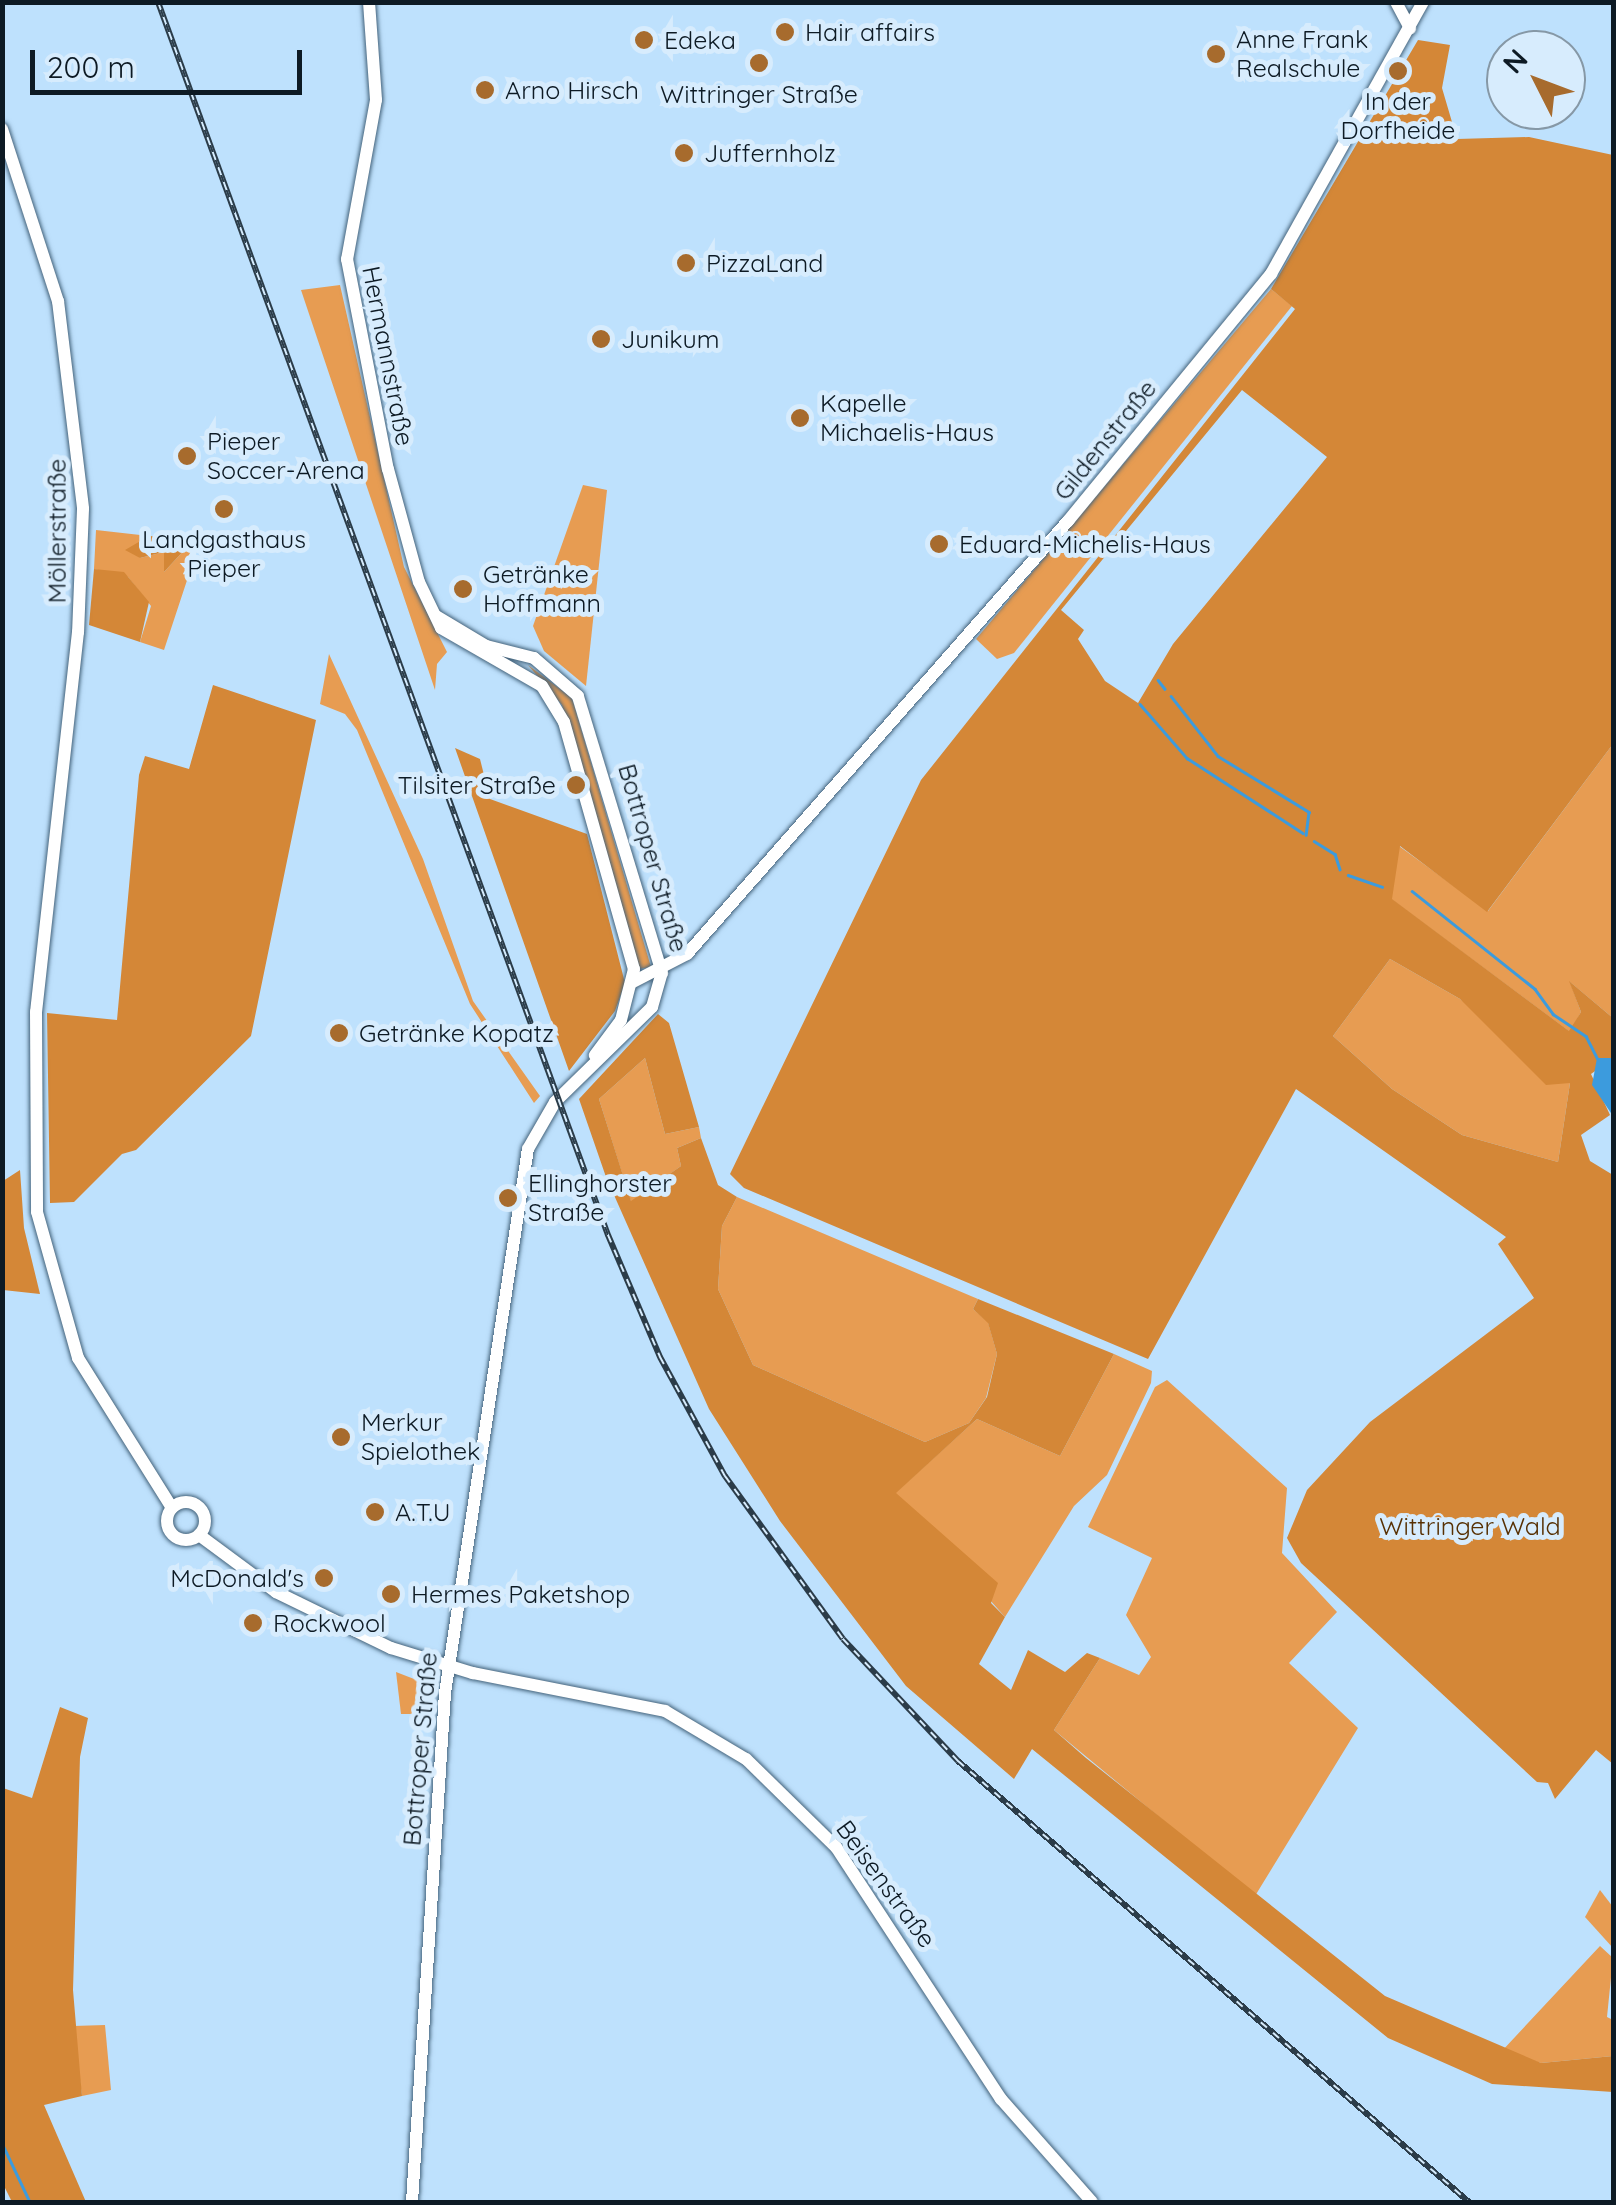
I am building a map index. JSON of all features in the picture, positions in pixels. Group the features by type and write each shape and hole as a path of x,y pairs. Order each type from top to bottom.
{"main road":[{"name":"Hermannstraße","path":"369,2 374,38 372,133 347,259 400,520 436,616 468,638 512,658"},
{"name":"Gildenstraße","path":"662,973 1068,521 1271,274 1423,2"},
{"path":"1396,4 1410,28"},
{"name":"Möllerstraße","path":"2,129 58,300 82,470 78,632 41,942 30,1106 43,1249 89,1381 172,1508"},
{"name":"Bottroper Straße","path":"512,658 556,673 586,710 662,973 652,1007 575,1081"},
{"name":"Bottroper Straße","path":"412,2202 448,1668 528,1149 620,1020 634,982 564,722 542,686 512,658"},
{"path":"634,982 662,973"},
{"path":"172,1508 200,1508 198,1535 172,1534 172,1508"},
{"name":"Beisenstraße","path":"198,1535 324,1619 448,1668 666,1711 754,1766 848,1862 1001,2099 1092,2202"}],"shaded area":[{"path":"340,285 404,567 447,652 437,664 435,690 301,290"},
{"path":"1271,289 1292,306 1014,653 997,659 976,639"},
{"path":"583,485 607,490 586,686 544,651 533,626"},
{"path":"96,530 149,536 136,545 140,558 164,552 164,572 189,545 198,547 164,650 140,642 151,606 128,577 94,569"},
{"path":"329,654 423,859 473,1001 540,1096 534,1103 470,1004 357,730 345,714 320,704"},
{"path":"528,665 572,698 651,967 639,969 562,705"},
{"path":"1613,744 1613,1018 1570,982 1581,1012 1570,1032 1391,899 1399,846 1488,911"},
{"path":"1390,959 1460,999 1570,1083 1558,1162 1462,1135 1392,1089 1333,1036"},
{"path":"645,1058 665,1134 699,1127 701,1138 677,1148 681,1166 631,1202 599,1099"},
{"path":"737,1197 978,1299 973,1309 988,1322 997,1354 986,1398 969,1423 925,1442 753,1365 718,1289 722,1226"},
{"path":"1114,1354 1152,1371 1151,1383 1107,1475 1074,1506 1005,1617 895,1493 977,1419 1060,1456"},
{"path":"1167,1380 1287,1488 1282,1553 1337,1612 1289,1663 1358,1728 1255,1896 1054,1730 1100,1658 1139,1675 1151,1657 1126,1615 1152,1558 1088,1527 1155,1387"},
{"path":"396,1672 427,1684 425,1714 401,1714"},
{"path":"1600,1890 1613,1907 1613,1948 1585,1917"},
{"path":"1600,1946 1613,1958 1607,2017 1613,2020 1613,2056 1541,2063 1501,2052"},
{"path":"105,2025 111,2090 82,2096 73,2026"}],"green space":[{"name":"Wittringer Wald","path":"1418,40 1450,45 1442,88 1457,139 1529,137 1613,155 1613,744 1487,912 1400,846 1392,899 1569,1031 1581,1012 1569,981 1613,1018 1613,1058 1591,1074 1610,1115 1581,1135 1590,1161 1613,1175 1613,1764 1596,1750 1555,1799 1548,1783 1537,1782 1301,1563 1287,1538 1307,1490 1370,1422 1534,1298 1498,1244 1506,1237 1296,1089 1148,1359 744,1188 730,1174 921,780 1295,309 1271,289","holes":["1242,390 1327,457 1173,644 1138,703 1105,681 1078,639 1084,630 1061,610","1390,959 1460,999 1546,1085 1570,1083 1558,1162 1462,1135 1392,1089 1333,1036"]},
{"path":"149,536 189,545 164,572 164,552 140,558 125,550"},
{"path":"94,569 124,572 149,602 140,642 89,625"},
{"path":"213,685 316,720 251,1036 136,1150 122,1154 74,1202 50,1203 47,1013 117,1020 139,775 145,756 189,769"},
{"path":"455,748 480,759 490,799 587,834 625,983 615,1011 569,1071"},
{"path":"658,1014 669,1023 699,1127 665,1134 645,1058 599,1099 631,1201 681,1166 677,1148 701,1138 718,1185 737,1197 722,1226 718,1289 753,1365 925,1442 969,1423 987,1397 997,1354 988,1323 973,1309 978,1299 1114,1354 1060,1456 977,1419 896,1493 998,1583 991,1603 1005,1617 979,1664 1011,1690 1028,1650 1065,1672 1087,1653 1100,1658 1054,1730 1086,1758 1385,1996 1541,2063 1613,2056 1613,2092 1492,2084 1388,2038 1032,1749 1014,1779 906,1686 780,1521 709,1409 606,1177 579,1099"},
{"path":"20,1170 24,1228 40,1294 3,1290 3,1181"},
{"path":"60,1707 88,1718 80,1757 73,1990 82,2096 44,2105 86,2202 12,2202 2,2182 3,1788 32,1798"}],"water":[{"path":"1597,1058 1613,1058 1613,1116 1592,1085"}],"waterway":[{"path":"1158,680 1165,689"},
{"path":"1171,696 1218,756 1309,812 1306,835"},
{"path":"1140,704 1187,758 1303,833"},
{"path":"1314,841 1335,854 1340,869"},
{"path":"1348,875 1382,887"},
{"path":"1412,891 1535,989 1553,1014 1586,1036 1597,1058"},
{"path":"2,2143 30,2202"}],"railway":[{"path":"158,2 608,1235 660,1357 725,1476 843,1639 958,1761 1469,2202"}],"place":[{"name":"Hair affairs","path":"785,32"},
{"name":"Edeka","path":"644,40"},
{"name":"Anne Frank Realschule","path":"1216,54"},
{"name":"Wittringer Straße","path":"759,63"},
{"name":"In der Dorfheide","path":"1398,71"},
{"name":"Arno Hirsch","path":"485,90"},
{"name":"Juffernholz","path":"684,153"},
{"name":"PizzaLand","path":"686,263"},
{"name":"Junikum","path":"601,339"},
{"name":"Kapelle Michaelis-Haus","path":"800,418"},
{"name":"Pieper Soccer-Arena","path":"187,456"},
{"name":"Landgasthaus Pieper","path":"224,509"},
{"name":"Eduard-Michelis-Haus","path":"939,544"},
{"name":"Getränke Hoffmann","path":"463,589"},
{"name":"Tilsiter Straße","path":"576,785"},
{"name":"Getränke Kopatz","path":"339,1033"},
{"name":"Ellinghorster Straße","path":"508,1198"},
{"name":"Merkur Spielothek","path":"341,1437"},
{"name":"A.T.U","path":"375,1512"},
{"name":"McDonald's","path":"324,1578"},
{"name":"Hermes Paketshop","path":"391,1594"},
{"name":"Rockwool","path":"253,1623"}]}
